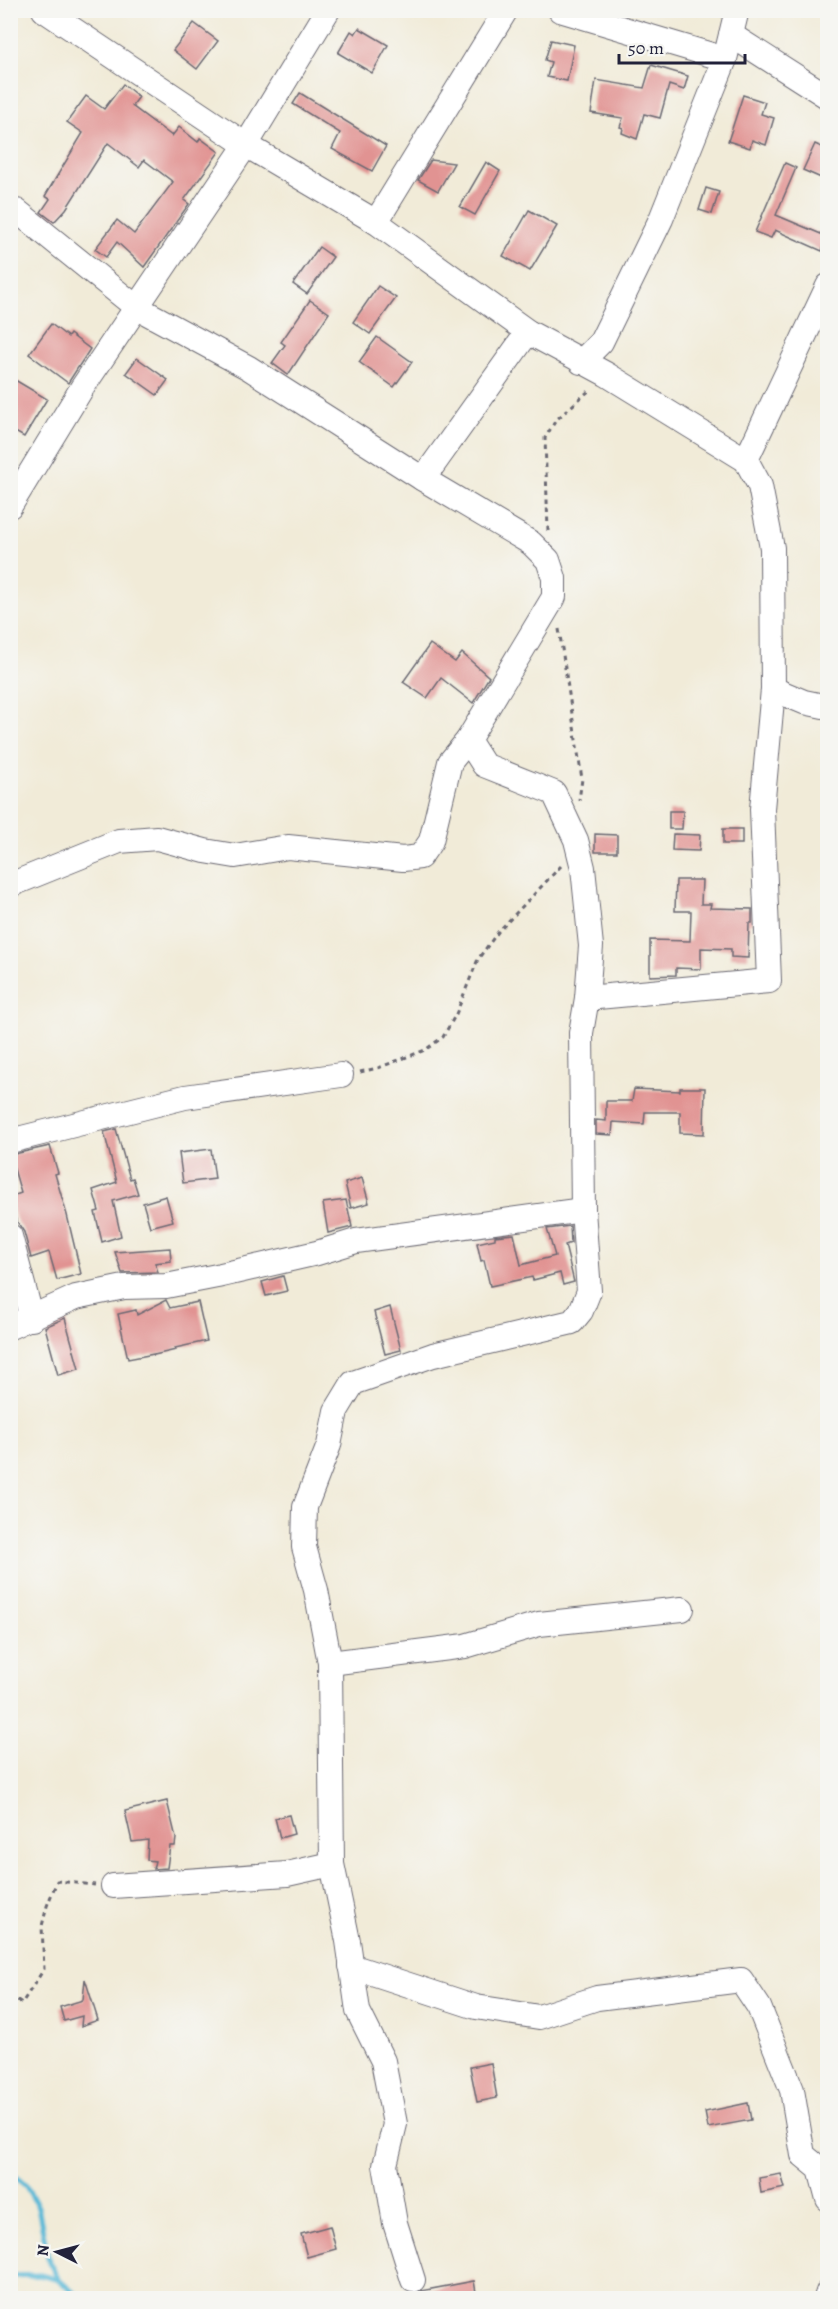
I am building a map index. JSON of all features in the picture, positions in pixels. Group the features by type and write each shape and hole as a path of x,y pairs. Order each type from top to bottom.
{"street":[{"path":"44,10 246,145 376,222 528,332 606,374 746,460 760,486 772,548 773,689 762,809 769,981 587,998"},
{"path":"10,506 36,461 136,307 246,145 328,10"},
{"path":"376,222 506,10"},
{"path":"560,10 725,59"},
{"path":"581,362 601,342 661,219 725,59 737,10"},
{"path":"731,35 828,97"},
{"path":"10,885 120,841 157,838 205,851 235,856 288,847 403,859 420,856 431,841 437,808 450,762 468,740 554,597 554,578 548,560 531,543 423,479 249,369 136,307 16,211"},
{"path":"746,460 828,286"},
{"path":"423,479 528,332"},
{"path":"10,470 36,461"},
{"path":"773,689 804,702 828,706"},
{"path":"413,2280 395,2223 385,2166 395,2124 385,2071 383,2061 358,2011 332,1864 330,1663 316,1590 304,1547 305,1507 329,1445 336,1411 353,1383 434,1355 572,1322 581,1311 589,1291 583,1210 581,1033 587,998 591,946 583,868 576,840 554,794 484,765 468,740"},
{"path":"10,1141 185,1097 340,1075"},
{"path":"10,1236 21,1323 76,1297 124,1287 166,1286 217,1276 317,1253 356,1241 583,1210"},
{"path":"330,1663 465,1646 539,1624 682,1609"},
{"path":"112,1886 287,1874 332,1864"},
{"path":"351,1966 476,2007 539,2017 597,1998 741,1980 759,2007 792,2090 803,2155 820,2169 828,2199"},
{"path":"826,2298 828,2292"}],"path":[{"path":"548,560 545,438 556,420 606,374"},
{"path":"554,597 582,780 578,806"},
{"path":"340,1075 378,1068 424,1050 443,1037 456,1014 478,959 498,932 559,870 576,840"},
{"path":"10,1995 22,2003 44,1969 42,1926 57,1881 112,1886"}],"building":[{"path":"194,23 218,41 197,69 173,50"},
{"path":"359,28 388,45 372,73 338,53 351,31 355,34"},
{"path":"551,40 574,45 567,81 547,77 551,62 545,60"},
{"path":"651,65 688,76 684,90 669,85 660,118 644,114 637,139 622,133 623,128 620,127 623,118 591,113 596,80 644,88"},
{"path":"123,84 139,97 132,106 172,136 179,127 198,142 200,138 219,152 184,200 189,204 144,267 117,242 106,257 95,249 117,220 134,234 173,182 144,160 139,167 108,143 66,209 54,222 41,212 50,199 45,196 83,133 67,122 86,96 104,109"},
{"path":"300,93 386,146 372,171 332,149 340,133 293,104"},
{"path":"743,95 765,102 761,114 774,118 766,145 752,140 750,148 728,141"},
{"path":"815,144 828,150 828,181 803,170"},
{"path":"431,160 454,163 438,191 418,180"},
{"path":"486,162 500,171 475,215 460,207"},
{"path":"785,163 796,168 776,215 828,237 822,251 775,230 771,238 755,232"},
{"path":"706,188 719,192 712,214 699,210"},
{"path":"529,210 557,226 530,271 503,256"},
{"path":"319,247 333,257 307,294 293,284"},
{"path":"378,286 396,298 370,334 353,322"},
{"path":"310,300 329,313 288,375 272,363 285,345 281,342"},
{"path":"51,324 68,337 70,334 90,349 68,383 29,354"},
{"path":"377,337 412,362 394,387 359,362"},
{"path":"137,358 168,380 157,395 126,373"},
{"path":"10,377 47,399 24,437 10,429"},
{"path":"430,644 455,662 462,653 489,677 473,703 441,678 427,698 403,682"},
{"path":"669,811 683,811 682,829 669,829"},
{"path":"723,829 742,829 742,844 723,844"},
{"path":"595,834 617,835 617,852 595,852"},
{"path":"673,834 700,835 699,851 672,850"},
{"path":"676,880 702,880 701,904 711,904 710,908 752,909 752,923 749,923 748,958 731,957 731,949 701,948 701,969 676,968 676,975 650,976 650,940 690,941 691,911 675,911"},
{"path":"680,1088 705,1088 704,1134 680,1133 680,1112 645,1112 644,1124 613,1122 612,1135 596,1134 596,1120 606,1121 606,1101 632,1101 634,1089 680,1091"},
{"path":"116,1129 130,1179 133,1178 138,1194 113,1201 121,1236 102,1242 95,1212 99,1211 93,1190 117,1182 104,1132"},
{"path":"50,1146 81,1274 57,1280 49,1252 31,1258 24,1232 16,1220 10,1200 10,1197 21,1193 10,1155"},
{"path":"211,1149 215,1179 183,1183 179,1153"},
{"path":"362,1178 369,1203 351,1208 345,1183"},
{"path":"166,1196 173,1221 150,1227 143,1203"},
{"path":"346,1200 352,1227 328,1233 323,1203"},
{"path":"570,1226 571,1243 565,1245 574,1282 563,1285 560,1273 533,1280 532,1277 490,1286 477,1243 495,1239 495,1236 514,1234 521,1265 555,1256 547,1229"},
{"path":"170,1248 171,1261 155,1263 158,1272 122,1273 115,1252"},
{"path":"283,1276 287,1291 266,1296 262,1282"},
{"path":"166,1300 170,1308 198,1302 207,1341 175,1348 176,1350 128,1359 118,1314 136,1310 137,1315"},
{"path":"390,1307 401,1350 385,1354 374,1312"},
{"path":"65,1318 79,1369 58,1375 45,1327"},
{"path":"167,1801 176,1838 175,1846 170,1846 167,1868 153,1869 155,1861 147,1860 148,1840 132,1842 125,1811"},
{"path":"289,1815 294,1834 280,1838 275,1818"},
{"path":"85,1979 98,2020 81,2026 82,2016 64,2021 60,2007 83,2000"},
{"path":"491,2063 497,2098 477,2102 470,2067"},
{"path":"748,2103 751,2120 708,2128 705,2112"},
{"path":"781,2174 785,2188 761,2193 759,2178"},
{"path":"330,2226 336,2249 307,2257 301,2234"},
{"path":"474,2281 477,2298 417,2298 417,2294 421,2291"}],"waterway":[{"path":"10,2172 26,2186 38,2207 49,2262 59,2280 80,2298"},
{"path":"10,2276 40,2275 59,2280"}]}
